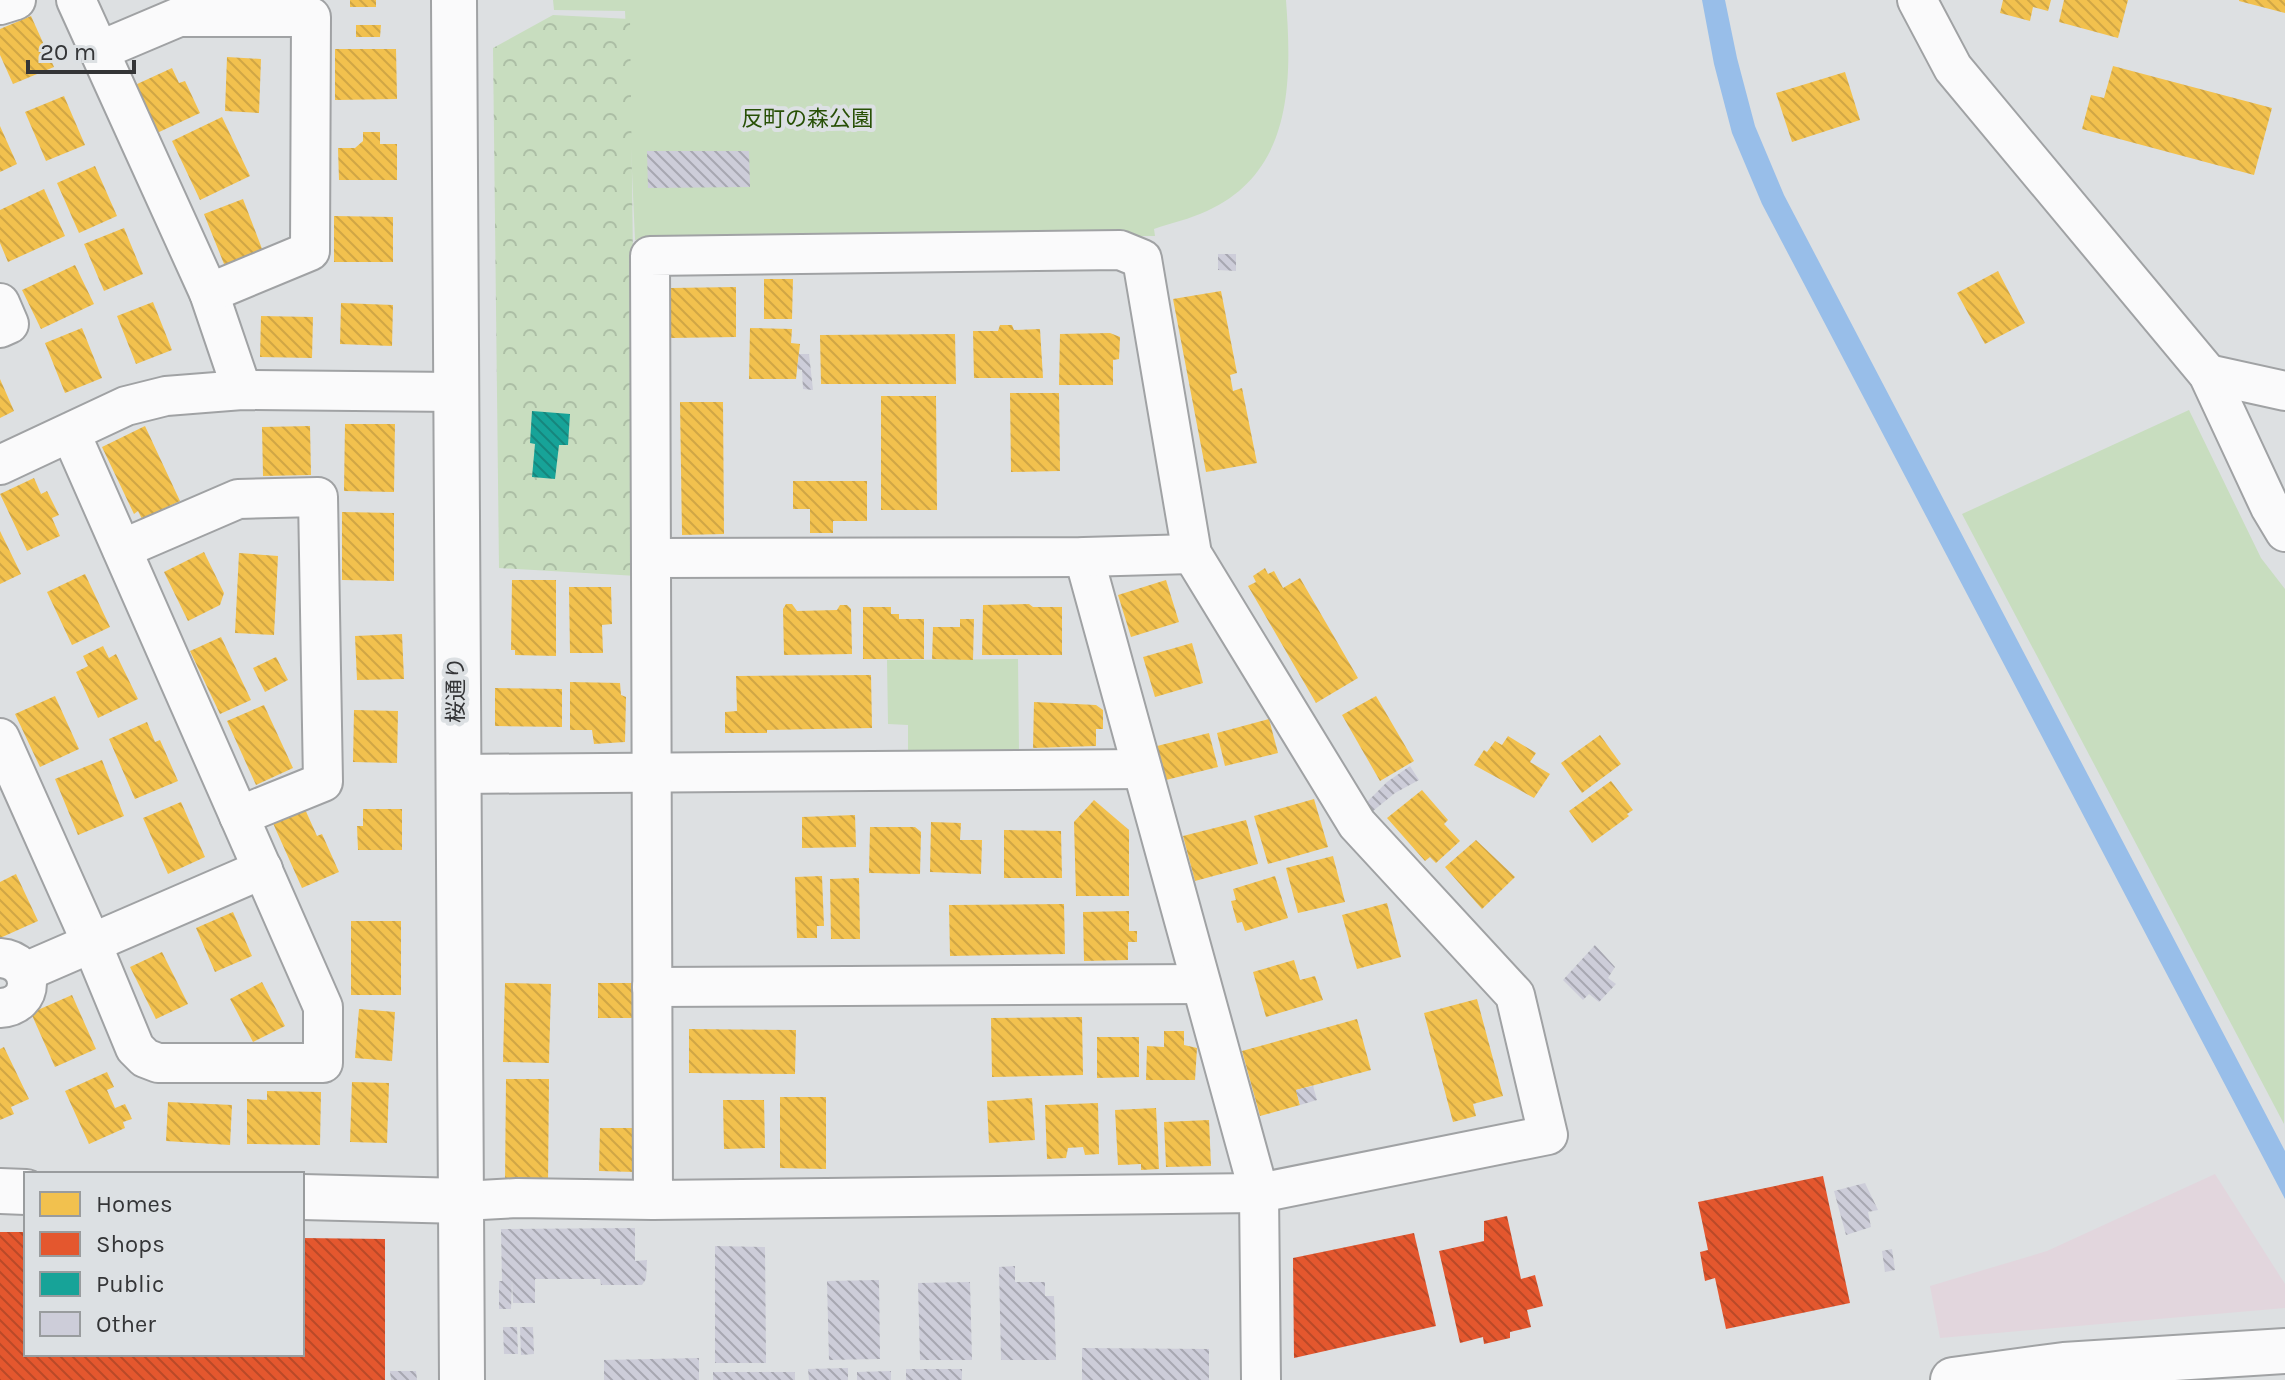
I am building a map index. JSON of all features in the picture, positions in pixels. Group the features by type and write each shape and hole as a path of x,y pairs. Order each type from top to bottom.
{"street":[{"path":"0,5 16,0"},
{"path":"76,0 209,293 242,390"},
{"name":"桜通り","path":"454,0 462,1380"},
{"path":"1917,0 1953,68 2208,374 2270,507 2285,532"},
{"path":"101,50 179,17 311,17 310,251 209,293"},
{"path":"304,1197 463,1201 517,1198 653,1200 1259,1193 1548,1135 1515,995 1357,824 1192,554 1142,259 1120,250 650,256 653,1200"},
{"path":"0,303 9,324 0,328"},
{"path":"2208,374 2285,391"},
{"path":"0,465 126,406 166,396 242,390 455,392"},
{"path":"0,738 135,1048 145,1058 158,1063 323,1063 323,1007 71,434"},
{"path":"122,549 238,499 318,497 323,782 239,816"},
{"path":"652,558 1192,554"},
{"path":"1084,557 1259,1193 1261,1380"},
{"path":"457,774 1142,769"},
{"path":"0,1008 13,1006 27,988 12,965 92,944 263,869"},
{"path":"652,987 1201,984"},
{"path":"0,1191 24,1192"},
{"path":"1953,1380 2064,1365 2285,1351"}],"shaded area":[{"path":"2215,1174 2285,1284 2285,1308 1940,1338 1930,1286 2047,1251"}],"green space":[{"name":"反町の森公園","path":"553,0 1286,0 1286,92 1281,121 1271,148 1256,173 1235,194 1201,214 1154,229 1155,236 635,240 625,11 554,10"},
{"path":"553,15 630,19 637,576 499,568 493,48"},
{"path":"2189,410 2261,558 2285,589 2284,1124 1962,514"},
{"path":"1018,659 1019,752 908,752 908,725 888,724 887,660"}],"water":[{"path":"1702,0 1725,0 1755,126 1784,195 2285,1151 2285,1199 1762,204 1732,133"}],"building: Homes":[{"path":"350,0 376,0 376,7 350,7"},
{"path":"2003,0 2051,0 2048,11 2033,7 2030,21 2000,13"},
{"path":"2064,0 2128,0 2118,38 2059,22"},
{"path":"2285,0 2285,13 2239,1"},
{"path":"31,16 54,67 13,84 0,55 0,29"},
{"path":"356,25 381,25 380,37 356,37"},
{"path":"335,49 396,49 397,99 335,100"},
{"path":"227,57 261,59 259,113 225,111"},
{"path":"2113,66 2272,108 2254,175 2082,129 2091,95 2104,98"},
{"path":"172,68 179,83 185,81 200,113 157,133 135,85"},
{"path":"1845,72 1860,120 1792,142 1776,93"},
{"path":"64,96 85,145 46,161 25,112"},
{"path":"222,117 250,176 200,200 172,141"},
{"path":"0,126 17,164 0,172"},
{"path":"363,132 380,132 380,144 397,144 397,180 339,180 338,148 355,148 363,141"},
{"path":"95,166 117,216 79,233 57,183"},
{"path":"44,189 65,236 8,262 0,243 0,210"},
{"path":"243,199 264,254 226,269 204,214"},
{"path":"334,216 393,217 393,262 334,262"},
{"path":"124,228 143,274 104,291 84,244"},
{"path":"75,265 94,304 41,329 22,290"},
{"path":"1998,271 2025,323 1985,344 1957,293"},
{"path":"764,279 793,279 792,319 764,319"},
{"path":"736,287 736,337 671,338 671,288"},
{"path":"1221,291 1237,373 1230,375 1233,391 1242,388 1257,463 1206,472 1173,299"},
{"path":"153,302 172,350 136,364 117,316"},
{"path":"341,303 393,305 392,346 340,344"},
{"path":"261,316 313,317 312,358 260,357"},
{"path":"1000,325 1012,325 1014,330 1040,329 1043,378 974,378 973,331 998,331"},
{"path":"82,328 102,378 65,393 45,343"},
{"path":"750,328 792,329 791,343 800,344 796,379 749,379"},
{"path":"1110,333 1120,337 1119,359 1113,360 1113,385 1059,385 1060,334"},
{"path":"955,334 956,384 821,384 820,335"},
{"path":"0,379 14,411 0,418"},
{"path":"1010,393 1059,393 1060,471 1011,472"},
{"path":"881,396 936,396 937,510 881,510"},
{"path":"680,402 723,402 724,534 682,535"},
{"path":"345,424 395,424 394,492 344,491"},
{"path":"145,426 180,501 142,519 138,511 134,514 102,447"},
{"path":"310,426 311,475 263,476 262,427"},
{"path":"34,478 41,494 47,491 59,515 52,518 60,536 27,551 0,494"},
{"path":"793,481 867,481 867,521 833,521 833,533 810,533 810,509 793,509"},
{"path":"342,512 394,513 394,581 342,580"},
{"path":"0,531 21,574 0,584"},
{"path":"204,552 224,593 220,605 188,621 164,572"},
{"path":"239,553 278,556 274,635 235,633"},
{"path":"1265,568 1268,574 1274,571 1283,588 1300,578 1358,678 1316,703 1248,586 1256,582 1253,576"},
{"path":"85,574 110,627 72,645 47,592"},
{"path":"512,580 556,580 556,656 515,655 515,650 511,650"},
{"path":"1166,580 1179,622 1131,637 1118,595"},
{"path":"569,587 611,587 612,624 602,625 603,653 570,653"},
{"path":"786,604 792,604 797,611 837,610 840,605 847,605 851,609 852,654 784,655 783,609"},
{"path":"1029,604 1033,607 1062,607 1062,655 982,655 983,605"},
{"path":"863,607 891,607 891,614 899,614 899,619 924,619 924,659 863,659"},
{"path":"960,619 974,619 973,660 932,659 933,627 960,627"},
{"path":"402,634 404,679 357,680 355,636"},
{"path":"221,637 251,700 220,714 190,651"},
{"path":"1192,643 1203,683 1155,697 1143,657"},
{"path":"103,646 109,658 116,654 138,699 98,718 76,672 88,666 83,656"},
{"path":"276,657 288,680 265,692 253,668"},
{"path":"871,675 872,728 725,733 725,712 737,711 736,676"},
{"path":"570,682 620,683 621,695 626,697 625,742 594,744 592,730 570,730"},
{"path":"495,688 562,689 562,727 495,726"},
{"path":"55,696 79,749 40,767 15,714"},
{"path":"1376,696 1414,761 1380,781 1342,715"},
{"path":"1034,702 1096,705 1103,710 1103,729 1096,729 1096,746 1033,748"},
{"path":"264,705 293,768 256,785 227,721"},
{"path":"354,710 398,711 397,763 353,762"},
{"path":"1269,719 1278,753 1225,766 1217,733"},
{"path":"147,722 155,742 160,740 178,781 135,799 109,739"},
{"path":"1209,733 1218,767 1166,780 1157,746"},
{"path":"1600,735 1621,764 1582,793 1561,763"},
{"path":"1508,736 1536,753 1530,762 1550,774 1534,798 1474,765 1484,750 1487,752 1495,741 1502,745"},
{"path":"102,760 124,816 78,835 55,779"},
{"path":"1611,781 1633,810 1592,843 1569,811"},
{"path":"1422,790 1448,820 1444,824 1460,841 1436,863 1430,857 1425,861 1387,818"},
{"path":"1314,799 1328,847 1268,864 1254,816"},
{"path":"1094,800 1129,830 1129,896 1076,896 1074,822"},
{"path":"181,802 205,857 168,874 143,818"},
{"path":"304,807 317,836 322,834 339,872 302,888 272,821"},
{"path":"363,809 402,809 402,850 358,850 357,826 363,826"},
{"path":"855,815 856,847 802,848 802,817"},
{"path":"1246,820 1258,864 1195,881 1183,836"},
{"path":"931,822 961,823 960,840 982,840 981,874 930,872"},
{"path":"870,827 915,827 921,832 920,874 869,873"},
{"path":"1004,830 1061,831 1062,878 1004,878"},
{"path":"1476,840 1515,877 1482,909 1445,867"},
{"path":"1333,856 1345,902 1298,913 1286,868"},
{"path":"16,874 38,921 0,938 0,882"},
{"path":"822,876 824,926 817,926 817,938 797,938 795,877"},
{"path":"1275,876 1288,918 1245,931 1242,922 1237,923 1231,901 1236,900 1233,889"},
{"path":"859,878 860,939 831,939 830,879"},
{"path":"1387,903 1401,957 1357,969 1342,915"},
{"path":"1064,904 1065,954 950,956 949,905"},
{"path":"1129,911 1129,931 1137,931 1137,942 1128,942 1128,960 1084,961 1083,912"},
{"path":"233,912 252,956 215,972 196,928"},
{"path":"351,921 401,921 401,995 351,995"},
{"path":"162,952 188,1004 156,1019 130,967"},
{"path":"1294,960 1300,980 1315,976 1323,1000 1266,1017 1253,972"},
{"path":"262,982 285,1026 253,1042 230,999"},
{"path":"505,983 551,984 549,1063 503,1062"},
{"path":"598,983 634,983 635,1018 598,1018"},
{"path":"72,995 96,1049 55,1067 31,1013"},
{"path":"1477,999 1503,1096 1473,1104 1476,1116 1453,1122 1424,1013"},
{"path":"359,1009 395,1012 392,1061 355,1058"},
{"path":"1082,1017 1083,1075 992,1077 991,1018"},
{"path":"1357,1019 1371,1070 1296,1090 1300,1105 1260,1116 1242,1051"},
{"path":"689,1029 796,1030 795,1074 689,1073"},
{"path":"1164,1031 1184,1031 1184,1045 1197,1048 1195,1080 1146,1080 1147,1046 1164,1047"},
{"path":"1097,1037 1139,1037 1139,1077 1097,1078"},
{"path":"4,1047 29,1099 11,1107 14,1114 0,1120 0,1049"},
{"path":"107,1072 114,1087 107,1090 115,1108 125,1104 132,1119 123,1122 125,1128 89,1144 65,1091"},
{"path":"506,1079 549,1079 548,1183 505,1183"},
{"path":"352,1082 389,1083 387,1143 350,1142"},
{"path":"267,1091 321,1092 320,1145 247,1144 247,1099 267,1100"},
{"path":"780,1097 826,1097 826,1169 780,1168"},
{"path":"1032,1098 1035,1140 989,1143 987,1101"},
{"path":"723,1100 764,1100 765,1148 724,1149"},
{"path":"168,1102 232,1105 230,1145 166,1141"},
{"path":"1098,1103 1099,1154 1085,1155 1083,1147 1068,1148 1066,1158 1047,1159 1045,1105"},
{"path":"1156,1108 1159,1169 1141,1170 1141,1164 1118,1165 1115,1110"},
{"path":"1209,1120 1211,1166 1166,1167 1164,1122"},
{"path":"600,1128 635,1128 635,1172 599,1171"}],"building: Shops":[{"path":"1823,1176 1850,1303 1726,1329 1715,1278 1705,1281 1700,1252 1708,1250 1698,1202"},
{"path":"1507,1216 1521,1279 1535,1275 1543,1306 1527,1310 1531,1327 1510,1332 1510,1338 1484,1344 1483,1337 1460,1343 1439,1251 1484,1241 1484,1221"},
{"path":"0,1232 24,1232 24,1356 304,1356 304,1238 385,1239 385,1380 0,1380"},
{"path":"1414,1233 1436,1326 1294,1358 1293,1258"}],"building: Public":[{"path":"532,411 570,414 568,445 559,445 555,479 532,477 535,444 530,443"}],"building: Other":[{"path":"647,151 749,151 750,187 648,188"},
{"path":"1218,254 1236,254 1236,271 1218,270"},
{"path":"799,354 809,354 813,390 803,389 802,370 797,369"},
{"path":"1410,766 1419,780 1395,793 1373,811 1365,804 1387,782"},
{"path":"1595,945 1615,967 1608,978 1616,984 1599,1002 1589,994 1583,1000 1563,980"},
{"path":"1313,1086 1317,1100 1300,1105 1296,1090"},
{"path":"1865,1183 1878,1210 1868,1212 1871,1227 1846,1235 1834,1191"},
{"path":"635,1228 635,1261 647,1260 646,1279 642,1285 601,1285 600,1279 535,1279 535,1303 513,1303 512,1280 511,1309 499,1309 501,1229"},
{"path":"715,1246 765,1247 766,1363 715,1363"},
{"path":"1892,1249 1895,1270 1885,1272 1882,1251"},
{"path":"1015,1266 1015,1282 1045,1282 1045,1296 1054,1296 1056,1360 1001,1360 999,1267"},
{"path":"879,1280 880,1359 829,1360 827,1281"},
{"path":"970,1282 972,1360 920,1360 918,1283"},
{"path":"503,1327 517,1327 518,1354 504,1354"},
{"path":"520,1327 533,1327 534,1354 521,1355"},
{"path":"1082,1348 1209,1349 1209,1380 1082,1380"},
{"path":"699,1358 699,1380 604,1380 604,1360"},
{"path":"848,1368 848,1380 809,1380 808,1369"},
{"path":"906,1369 962,1369 962,1380 906,1380"},
{"path":"390,1371 416,1371 417,1380 391,1380"},
{"path":"891,1371 891,1380 857,1380 857,1372"},
{"path":"713,1372 795,1372 795,1380 713,1380"}]}
